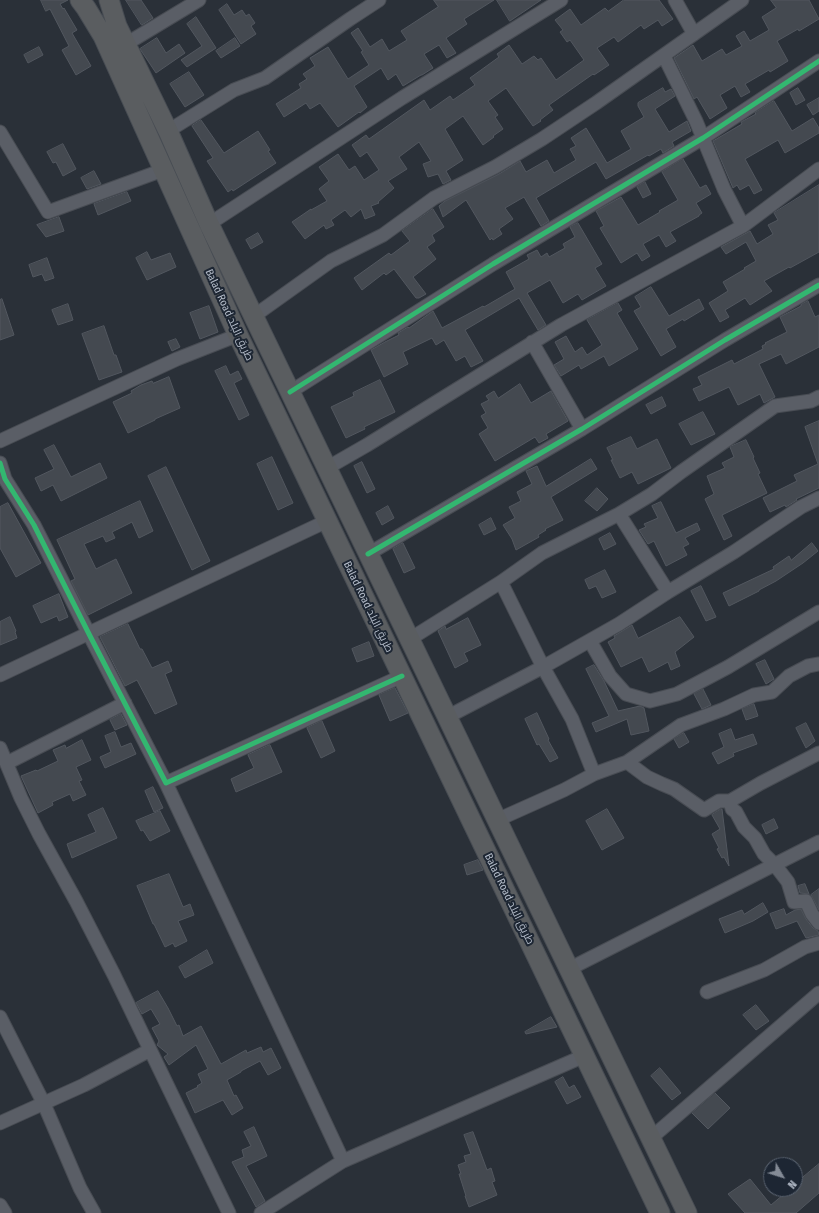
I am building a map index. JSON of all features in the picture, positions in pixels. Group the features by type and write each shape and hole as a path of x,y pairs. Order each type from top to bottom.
{"highway":[{"name":"Balad Road طريق البلد","path":"80,0 103,36 238,335 660,1213"},
{"name":"Balad Road طريق البلد","path":"109,0 117,26 168,131 209,224 687,1213"}],"street":[{"path":"126,44 199,0"},
{"path":"168,131 234,90 265,78 379,0"},
{"path":"209,224 402,98 561,0"},
{"path":"675,0 694,34"},
{"path":"254,316 332,261 383,235 434,198 495,167 542,139 664,56 742,0"},
{"path":"664,56 686,98 724,189 743,226"},
{"path":"290,392 493,264 703,138 819,61"},
{"path":"0,132 48,212 163,170"},
{"path":"327,468 367,445 561,325 743,226 819,169"},
{"path":"368,554 582,429 725,340 819,285"},
{"path":"0,441 177,359 238,335"},
{"path":"532,342 582,429"},
{"path":"410,640 542,554 619,514 652,494 775,406 811,401 819,397"},
{"path":"0,463 5,479 34,526 88,634 166,783 343,1161"},
{"path":"447,717 543,667 619,624 734,552 801,507 819,498"},
{"path":"619,514 668,592"},
{"path":"0,675 327,521"},
{"path":"501,582 543,667 572,719 594,774"},
{"path":"590,641 610,676 626,694 650,701 677,694 728,667 819,612"},
{"path":"497,820 564,790 594,774 627,762 681,725 724,709 754,695 772,692 789,676 808,666 819,664"},
{"path":"166,783 402,676"},
{"path":"7,763 125,704"},
{"path":"0,748 21,798 114,975 229,1213"},
{"path":"627,762 646,777 674,789 704,810 719,801 730,801 819,753"},
{"path":"730,801 732,809 736,812 744,827 755,838 764,854 788,882 794,902 806,901 812,914 819,923"},
{"path":"570,969 819,842"},
{"path":"706,992 764,970 805,947 819,943"},
{"path":"651,1138 819,993"},
{"path":"0,1017 44,1104 80,1188 94,1213"},
{"path":"0,1123 84,1085 150,1050"},
{"path":"261,1213 343,1161 584,1056"},
{"path":"0,1205 5,1213"}],"building":[{"path":"41,0 68,0 60,4 77,30 72,33 91,66 76,75 62,50 69,46 50,9 46,11"},
{"path":"126,0 141,0 153,18 142,25"},
{"path":"434,0 494,0 464,19 467,24 446,38 456,53 447,58 439,45 424,54 433,68 422,75 403,86 396,74 388,80 381,68 354,86 367,107 338,127 320,103 310,109 306,103 284,117 276,104 301,88 299,84 307,79 303,74 315,66 310,58 328,47 348,79 369,65 361,52 363,51 351,33 358,28 370,47 382,39 389,51 407,40 401,31 438,7"},
{"path":"497,0 541,0 510,21"},
{"path":"624,0 659,0 673,19 662,26 658,20 644,29 641,25 618,42 614,37 597,48 609,65 594,75 593,74 549,105 553,110 540,120 541,121 533,126 506,88 488,101 498,115 495,117 503,129 483,145 463,116 445,129 463,160 446,171 451,180 443,184 438,174 428,177 423,164 431,161 419,142 399,157 407,169 388,181 394,188 378,202 379,203 371,206 375,215 365,219 361,209 351,217 345,210 331,220 334,225 326,229 324,225 305,239 292,222 311,209 327,201 319,189 329,181 319,167 338,154 349,170 355,166 364,180 379,170 367,152 360,157 352,145 366,135 369,139 424,100 430,110 450,96 453,100 475,85 470,78 499,57 497,54 509,45 522,64 534,56 538,60 541,58 556,80 584,60 570,40 567,42 560,32 563,30 555,20 570,9 581,25 605,8 608,11"},
{"path":"771,0 809,0 819,19 799,31 798,29 777,41 788,61 770,72 769,70 745,84 750,92 741,97 735,86 720,95 727,108 710,119 697,97 694,99 674,58 693,45 702,61 722,49 726,55 742,46 736,36 744,31 750,41 769,30 762,17 776,8"},
{"path":"227,4 234,15 242,10 246,16 249,14 255,23 251,26 256,34 241,44 219,10"},
{"path":"196,17 216,48 187,67 181,60 202,46 187,24"},
{"path":"157,38 166,53 179,44 185,53 156,73 140,49"},
{"path":"235,38 240,46 221,58 216,51"},
{"path":"39,47 43,55 28,63 24,55"},
{"path":"189,72 204,95 185,107 170,84"},
{"path":"663,88 665,92 671,89 675,96 655,109 669,132 687,121 691,131 672,142 674,146 663,153 661,149 606,179 596,162 536,198 549,221 541,226 524,197 505,208 513,219 499,229 502,234 493,240 492,238 490,240 466,200 443,217 439,206 445,201 499,174 520,161 526,172 547,160 554,173 576,160 570,149 576,146 571,138 586,128 607,163 631,149 621,131 644,117 638,103"},
{"path":"798,88 805,100 796,105 790,93"},
{"path":"819,98 819,111 813,115 807,105"},
{"path":"774,101 792,131 813,118 819,128 819,133 785,153 778,140 745,159 762,190 754,194 749,185 740,190 737,185 733,188 713,141 742,124 741,122 756,114 755,113"},
{"path":"201,120 224,153 258,131 276,163 233,191 232,189 228,192 207,161 213,158 192,126"},
{"path":"63,144 76,169 63,176 56,162 53,163 47,152"},
{"path":"683,159 700,188 706,185 711,194 696,203 702,213 670,232 676,241 666,247 659,235 643,244 650,256 642,261 637,253 621,263 600,228 604,226 596,211 621,197 638,225 660,212 659,211 678,200 662,172"},
{"path":"94,171 101,184 87,189 81,178"},
{"path":"645,182 651,194 643,198 637,187"},
{"path":"819,185 819,252 764,281 772,291 750,305 745,298 725,310 729,317 720,322 709,303 728,291 723,282 756,261 746,242 726,254 721,247 750,231 757,244 773,234 768,225 778,220 774,213"},
{"path":"127,192 131,201 98,215 94,204"},
{"path":"433,209 444,227 432,235 435,241 427,247 436,259 413,277 426,294 416,298 394,269 386,275 384,273 362,290 354,278 389,253 391,255 410,241 402,231"},
{"path":"59,217 64,231 46,237 37,225"},
{"path":"578,223 602,264 595,268 606,286 582,300 578,294 563,303 550,280 527,293 546,325 538,330 519,298 465,330 483,361 471,367 465,356 456,361 444,340 436,345 432,338 403,352 408,364 384,377 371,350 399,335 398,333 408,327 409,328 433,311 442,328 483,306 484,307 515,289 506,272 529,259 527,255 537,250 541,257 547,253 549,257 565,248 563,244 575,237 570,227"},
{"path":"258,233 263,242 251,249 246,240"},
{"path":"147,252 151,260 170,253 176,267 147,280 136,258"},
{"path":"47,258 54,278 45,281 42,274 33,277 29,265"},
{"path":"651,287 669,316 699,299 704,309 684,321 683,319 666,329 676,347 661,356 634,311 641,307 635,297"},
{"path":"2,299 14,335 0,340 0,300"},
{"path":"808,301 815,317 819,315 819,347 786,364 781,354 759,364 775,397 764,403 760,394 738,405 729,387 699,401 693,389 702,385 698,377 732,360 734,364 763,349 762,346 766,344 765,343 787,332 780,317"},
{"path":"618,303 622,310 617,313 638,349 609,366 604,356 581,369 579,365 561,376 554,365 564,359 555,342 566,336 575,352 582,347 587,355 602,345 587,320"},
{"path":"68,304 73,320 58,325 52,310"},
{"path":"209,306 218,332 200,339 190,313"},
{"path":"104,326 114,355 116,355 122,372 99,380 82,334"},
{"path":"176,339 180,347 172,351 168,342"},
{"path":"226,366 230,375 238,371 242,379 234,383 249,415 239,420 215,371"},
{"path":"169,377 180,408 128,433 113,402 132,393 131,391 141,385 152,381 153,383"},
{"path":"380,380 395,412 364,427 365,429 346,438 331,407 354,396 353,393"},
{"path":"520,384 531,403 551,391 568,421 546,434 548,438 539,443 535,437 495,461 479,434 488,428 481,416 486,413 481,404 489,400 486,396 494,391 498,398"},
{"path":"662,397 666,406 651,414 646,405"},
{"path":"703,412 715,434 691,445 679,424"},
{"path":"819,421 819,488 796,499 797,500 786,507 785,505 770,512 763,498 797,481 794,475 818,464 805,427"},
{"path":"631,437 637,449 657,439 671,468 638,484 632,472 620,478 607,448"},
{"path":"746,440 760,473 758,474 767,493 722,515 732,536 724,540 705,499 714,494 707,476 725,468 722,463 734,457 730,447"},
{"path":"54,445 71,477 100,463 107,478 61,501 53,485 41,491 35,478 54,469 44,450"},
{"path":"272,457 293,503 278,510 257,464"},
{"path":"591,459 597,469 551,497 563,520 545,529 546,530 538,535 539,537 516,550 512,539 503,525 515,518 509,507 521,501 517,492 532,484 526,471 537,466 546,486"},
{"path":"362,462 375,489 367,493 354,466"},
{"path":"166,467 210,561 192,570 148,476"},
{"path":"597,488 608,499 597,511 585,501"},
{"path":"140,501 153,531 139,538 132,522 112,532 115,538 106,542 103,536 84,544 96,569 116,559 132,593 88,615 71,581 75,579 57,540"},
{"path":"661,502 676,533 697,523 700,530 685,538 689,544 683,547 687,555 666,566 654,541 648,544 639,530 646,527 644,524 658,518 652,506"},
{"path":"8,503 41,563 16,577 0,548 0,507"},
{"path":"388,506 394,518 382,525 376,513"},
{"path":"491,518 496,529 484,535 479,525"},
{"path":"610,533 616,544 604,550 599,539"},
{"path":"403,543 415,568 404,573 393,549"},
{"path":"812,543 818,551 803,563 759,591 729,606 723,593 774,569 773,567 789,556 791,560"},
{"path":"605,570 616,592 602,598 596,586 589,589 585,580"},
{"path":"701,586 716,617 706,621 691,591"},
{"path":"59,594 68,617 59,621 57,616 41,623 33,606"},
{"path":"10,617 16,631 17,638 0,645 0,622"},
{"path":"680,617 694,637 675,652 680,666 671,670 668,662 649,672 642,657 621,667 608,642 615,638 614,636 632,625 638,638"},
{"path":"468,618 481,645 464,653 468,661 455,668 438,631 445,626 446,629"},
{"path":"128,624 140,649 142,649 152,668 168,661 172,671 165,674 177,704 155,714 137,680 125,686 100,637"},
{"path":"369,642 374,656 357,662 352,649"},
{"path":"765,660 774,679 766,684 756,664"},
{"path":"594,665 604,681 618,711 640,706 644,708 649,731 631,735 627,719 596,732 592,723 609,716 586,669"},
{"path":"395,688 408,713 390,721 379,695"},
{"path":"703,689 711,705 702,709 694,694"},
{"path":"754,704 758,716 746,720 742,709"},
{"path":"537,713 549,739 548,740 558,758 550,762 539,744 537,745 525,719"},
{"path":"121,714 127,725 115,730 110,720"},
{"path":"322,721 335,751 321,758 307,728"},
{"path":"806,723 815,741 806,748 796,728"},
{"path":"731,729 735,740 753,734 757,744 733,753 734,756 718,764 712,753 724,747 719,734"},
{"path":"115,732 121,747 131,743 136,754 105,768 100,757 111,752 105,736"},
{"path":"684,733 689,742 679,748 674,739"},
{"path":"82,740 91,760 76,767 82,780 79,781 86,795 73,801 70,794 52,802 53,805 38,813 21,776 36,770 37,771 58,761 53,750 65,745 66,748"},
{"path":"270,745 282,772 236,792 231,779 254,768 248,755"},
{"path":"153,787 163,808 154,812 145,791"},
{"path":"103,808 117,838 72,858 67,844 96,832 88,815"},
{"path":"607,809 624,838 602,850 586,821"},
{"path":"721,809 729,866 717,849 719,848 712,834 720,829 712,815"},
{"path":"160,811 170,831 150,841 143,830 141,831 136,821"},
{"path":"774,819 778,828 766,834 762,825"},
{"path":"478,860 483,870 467,875 464,865"},
{"path":"169,874 183,907 190,904 194,915 178,921 187,941 175,947 173,943 165,947 153,924 137,886"},
{"path":"805,884 809,894 800,893 798,886"},
{"path":"819,889 819,910 811,895"},
{"path":"763,903 768,912 753,921 725,933 719,919 742,910 744,914"},
{"path":"784,909 786,915 795,910 801,909 806,919 813,928 818,931 819,935 806,938 797,921 776,929 770,914"},
{"path":"207,950 213,963 185,978 179,967"},
{"path":"158,991 177,1026 179,1025 183,1036 201,1026 221,1064 246,1050 247,1053 261,1047 263,1052 271,1048 281,1068 268,1075 260,1061 227,1080 234,1096 236,1095 243,1108 232,1115 223,1100 195,1113 186,1093 198,1087 197,1086 202,1083 198,1074 208,1069 196,1045 169,1065 164,1057 168,1054 157,1045 159,1041 152,1028 160,1024 151,1009 142,1014 136,1003"},
{"path":"756,1005 769,1021 756,1030 743,1015"},
{"path":"551,1017 557,1027 526,1034 525,1032"},
{"path":"660,1068 681,1093 672,1100 651,1076"},
{"path":"563,1077 569,1088 574,1085 581,1097 567,1104 555,1082"},
{"path":"715,1093 730,1108 708,1129 692,1113"},
{"path":"254,1127 267,1156 246,1166 265,1201 256,1207 232,1162 244,1157 242,1150 251,1146 244,1132"},
{"path":"473,1132 487,1170 491,1168 495,1181 492,1182 497,1195 469,1207 459,1174 461,1174 458,1165 466,1162 464,1156 471,1154 464,1135"},
{"path":"819,1164 819,1193 796,1213 745,1213 728,1194 750,1179 771,1205 780,1197 803,1197 803,1177"}],"cycle path":[{"path":"290,392 493,264 703,138 819,61"},
{"path":"368,554 582,429 725,340 819,285"},
{"path":"0,463 5,479 34,525 166,783 402,676"}]}
